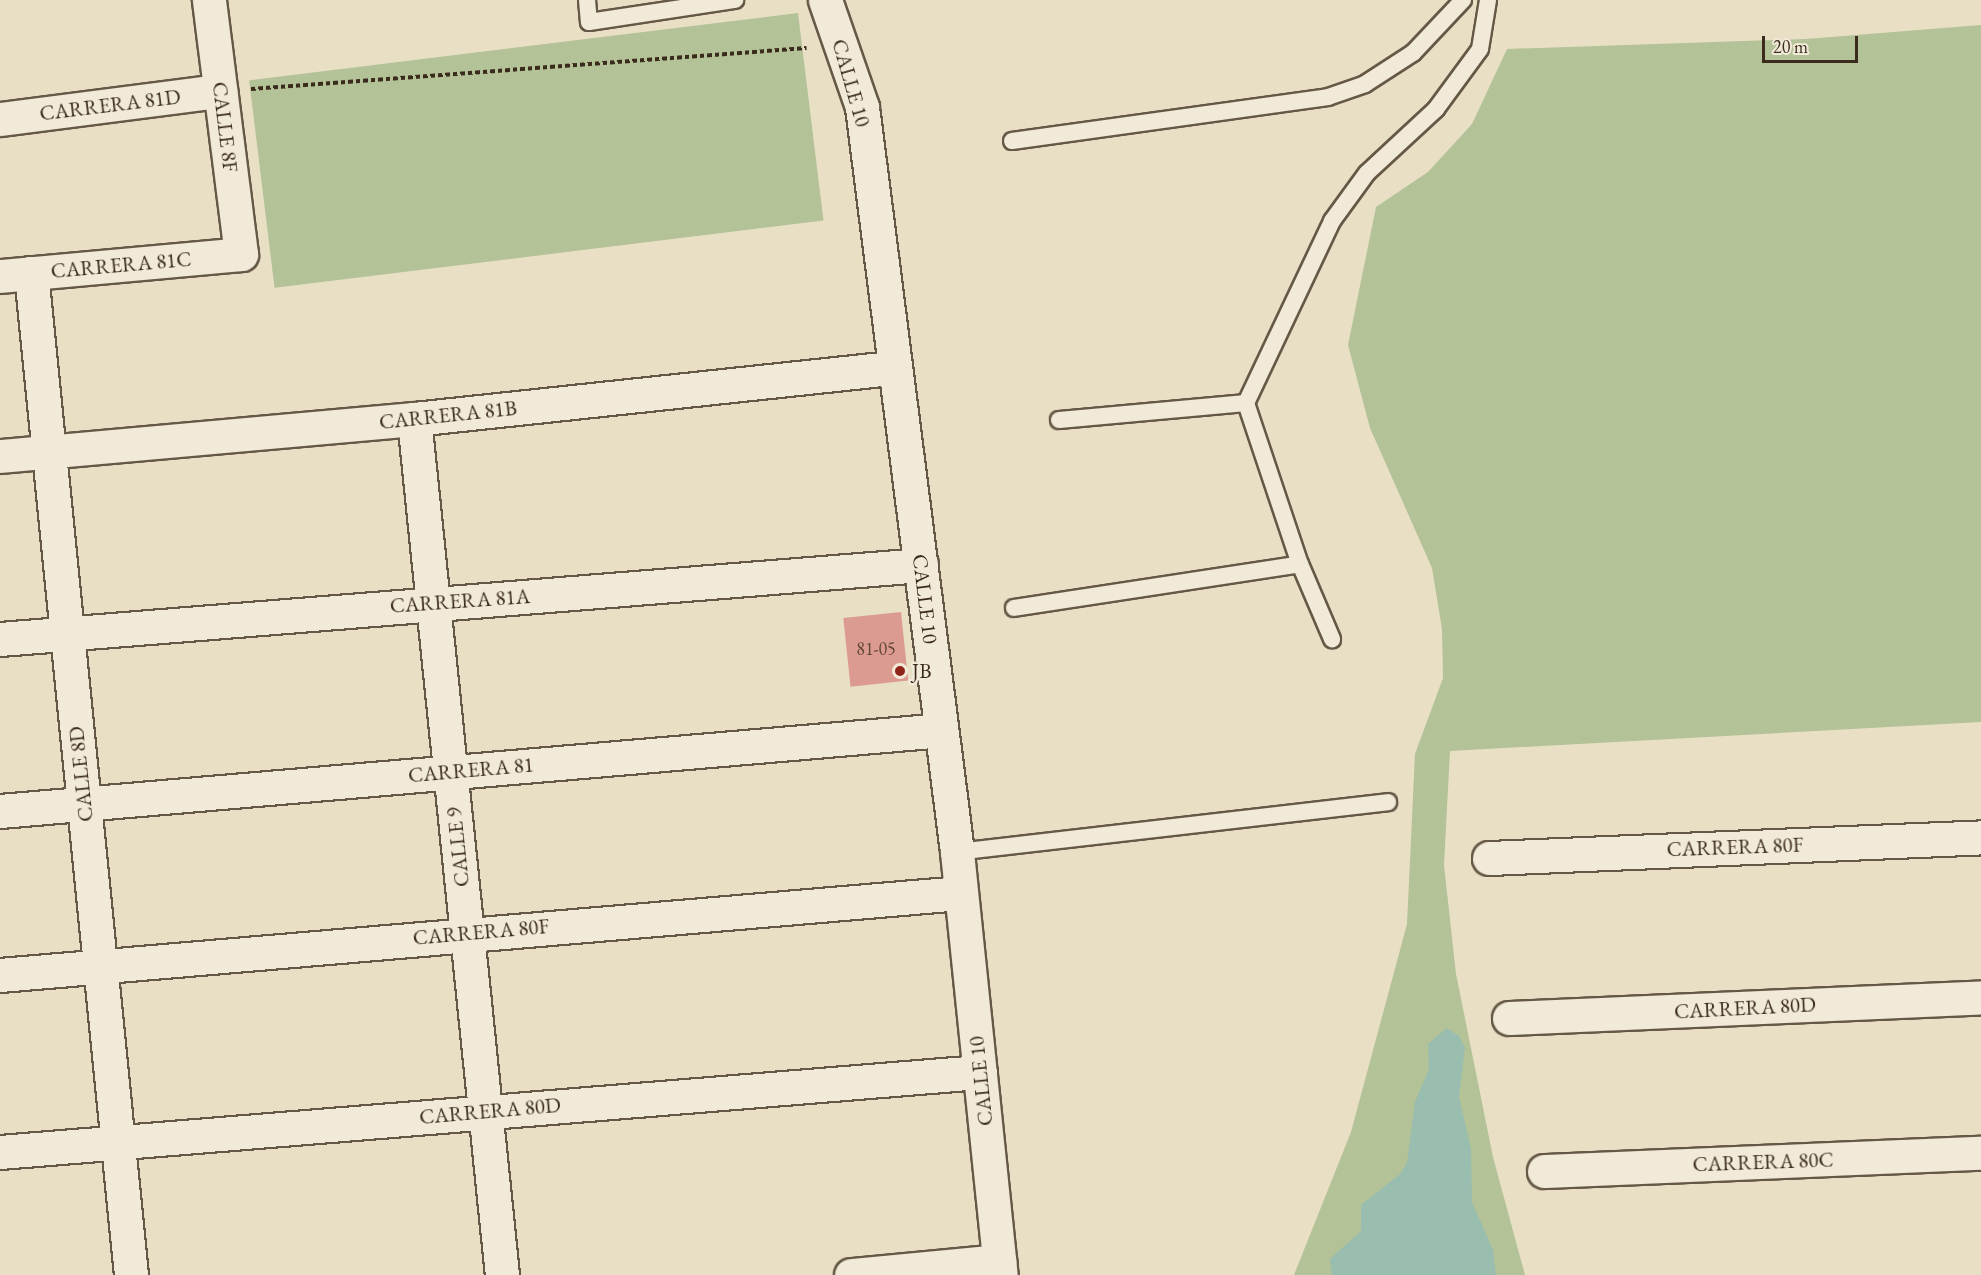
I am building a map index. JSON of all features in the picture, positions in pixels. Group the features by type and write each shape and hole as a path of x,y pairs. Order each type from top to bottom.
{"street":[{"name":"CALLE 8F","path":"209,0 241,254"},
{"name":"CALLE 10","path":"825,0 862,107 957,852 1000,1268"},
{"name":"CARRERA 81D","path":"0,119 220,91"},
{"name":"CARRERA 81C","path":"15,275 241,254"},
{"name":"CALLE 8D","path":"15,275 48,451 131,1275"},
{"name":"CARRERA 81B","path":"0,456 414,419 896,368"},
{"name":"CALLE 9","path":"414,419 502,1275"},
{"name":"CARRERA 81A","path":"0,639 433,602 921,566"},
{"name":"CARRERA 81","path":"0,811 942,730"},
{"name":"CARRERA 80F","path":"1489,858 1981,837"},
{"name":"CARRERA 80F","path":"0,975 467,933 961,893"},
{"name":"CARRERA 80D","path":"1509,1018 1981,997"},
{"name":"CARRERA 80D","path":"0,1152 980,1072"},
{"name":"CARRERA 80C","path":"1544,1171 1981,1153"},
{"path":"851,1275 1000,1268"}],"lane":[{"path":"587,0 589,21 735,0"},
{"path":"1012,141 1328,97 1365,84 1413,53 1463,0"},
{"path":"1332,639 1300,564 1246,403 1332,221 1367,174 1436,109 1480,50 1488,0"},
{"path":"1059,420 1246,403"},
{"path":"1014,608 1300,564"},
{"path":"957,852 1388,802"}],"path":[{"path":"220,91 841,45"}],"shaded area":[{"path":"798,13 823,220 275,288 249,80"},
{"path":"1981,25 1981,722 1450,751 1444,865 1456,974 1493,1157 1525,1275 1294,1275 1351,1132 1407,924 1415,754 1443,678 1442,629 1432,568 1370,428 1348,345 1376,207 1428,172 1472,124 1507,49 1806,39"},
{"path":"1447,1028 1459,1036 1465,1048 1459,1097 1471,1149 1472,1202 1493,1250 1496,1275 1332,1275 1330,1259 1361,1231 1361,1205 1400,1174 1407,1163 1415,1102 1429,1069 1428,1044"}],"building":[{"path":"901,612 908,681 851,687 843,618"}],"place":[{"name":"JB","path":"900,671"}]}
